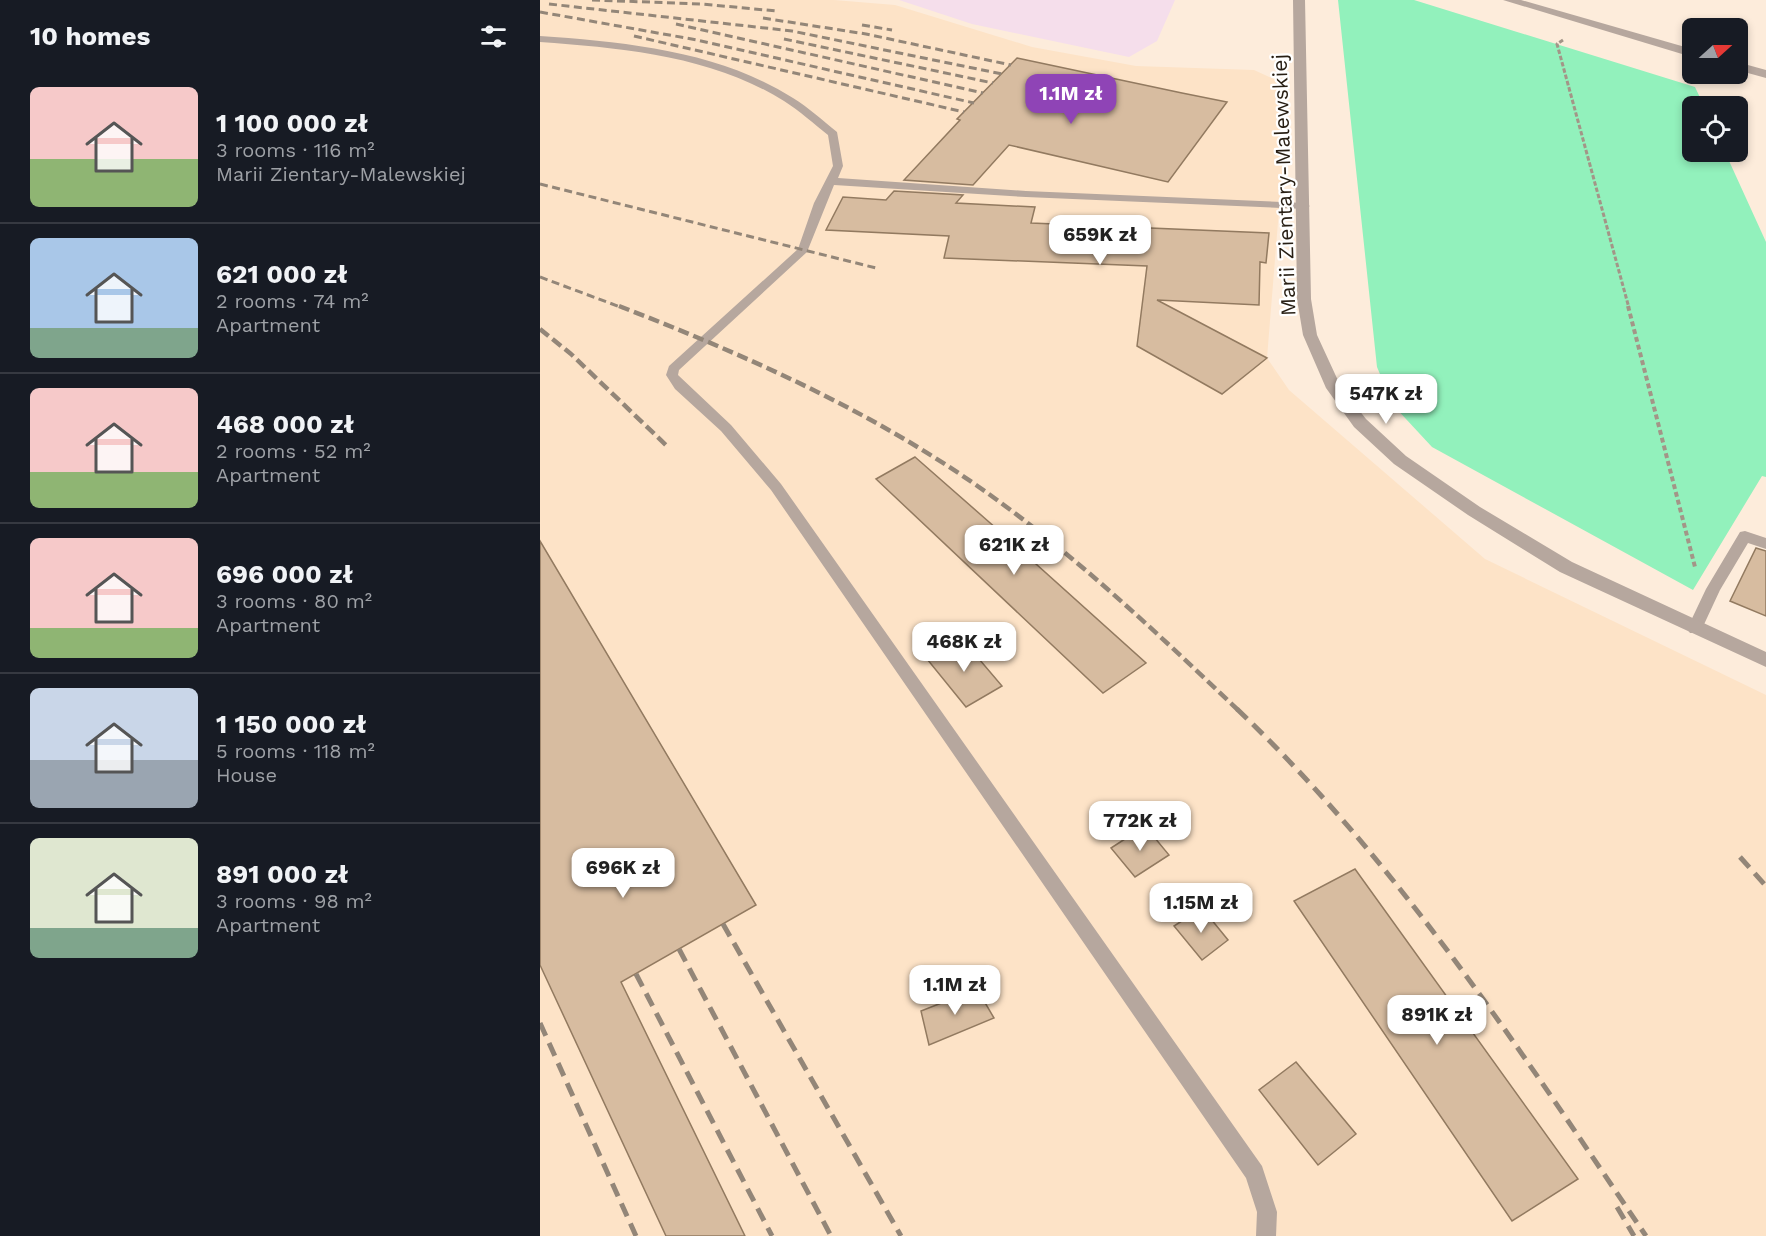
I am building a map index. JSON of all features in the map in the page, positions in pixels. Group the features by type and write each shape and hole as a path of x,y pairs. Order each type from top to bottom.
{"street":[{"name":"Marii Zientary-Malewskiej","path":"1299,0 1304,299 1310,335 1334,388 1360,423 1400,460 1474,511 1566,567 1695,629 1766,660"},
{"path":"1509,0 1682,50"},
{"path":"1748,69 1766,74"}],"lane":[{"path":"540,39 601,43 721,67 782,95 833,134 838,166 803,250 674,369 672,375 680,386 726,428 776,487 1255,1173 1267,1212 1266,1236"},
{"path":"830,181 1026,194 1304,206"},
{"path":"1695,629 1713,589 1745,536 1766,544"}],"path":[{"path":"1565,38 1557,44 1662,430 1698,580 1713,589"}],"shaded area":[{"path":"540,0 834,0 895,5 1032,47 1136,66 1254,70 1289,86 1267,358 1289,390 1485,559 1766,695 1766,1236 540,1236"},
{"path":"899,0 1175,0 1157,41 1129,57 972,24"}],"green space":[{"path":"1338,0 1414,0 1695,87 1699,96 1682,96 1682,162 1730,162 1766,242 1766,477 1762,476 1693,590 1432,447 1393,405 1377,367"}],"building":[{"path":"1017,58 1227,102 1168,182 1009,145 973,185 904,180 960,120 957,119"},
{"path":"894,191 963,195 956,203 1035,207 1031,223 1269,233 1266,263 1260,262 1259,305 1157,300 1267,358 1222,394 1137,346 1147,266 944,258 949,236 826,230 843,197 886,200"},
{"path":"915,457 1146,663 1103,693 876,479"},
{"path":"540,541 756,905 621,982 745,1236 666,1236 540,965"},
{"path":"1756,548 1766,551 1766,616 1730,601"},
{"path":"962,639 1002,686 966,707 927,659"},
{"path":"1145,826 1169,855 1135,877 1111,848"},
{"path":"1355,869 1578,1179 1512,1221 1294,901"},
{"path":"1202,908 1228,940 1202,960 1174,926"},
{"path":"977,989 994,1018 929,1045 921,1011"},
{"path":"1296,1062 1356,1134 1318,1165 1259,1090"}],"railway":[{"path":"592,0 702,4 776,11"},
{"path":"549,4 792,31 1002,74"},
{"path":"540,12 697,40 974,103"},
{"path":"763,18 866,34 1011,65"},
{"path":"676,24 983,93"},
{"path":"862,25 892,30"},
{"path":"634,36 964,112"},
{"path":"784,39 993,83"},
{"path":"540,184 876,268"},
{"path":"540,277 623,308"},
{"path":"619,306 803,385 934,457 1011,510 1079,564 1144,621 1238,710"},
{"path":"540,329 571,354 668,447"},
{"path":"1238,710 1296,768 1352,830 1405,895 1504,1029 1646,1236"},
{"path":"1740,857 1766,886"},
{"path":"723,924 901,1236"},
{"path":"679,949 831,1236"},
{"path":"636,974 772,1236"},
{"path":"540,1023 636,1236"},
{"path":"1617,1207 1634,1236"}]}
